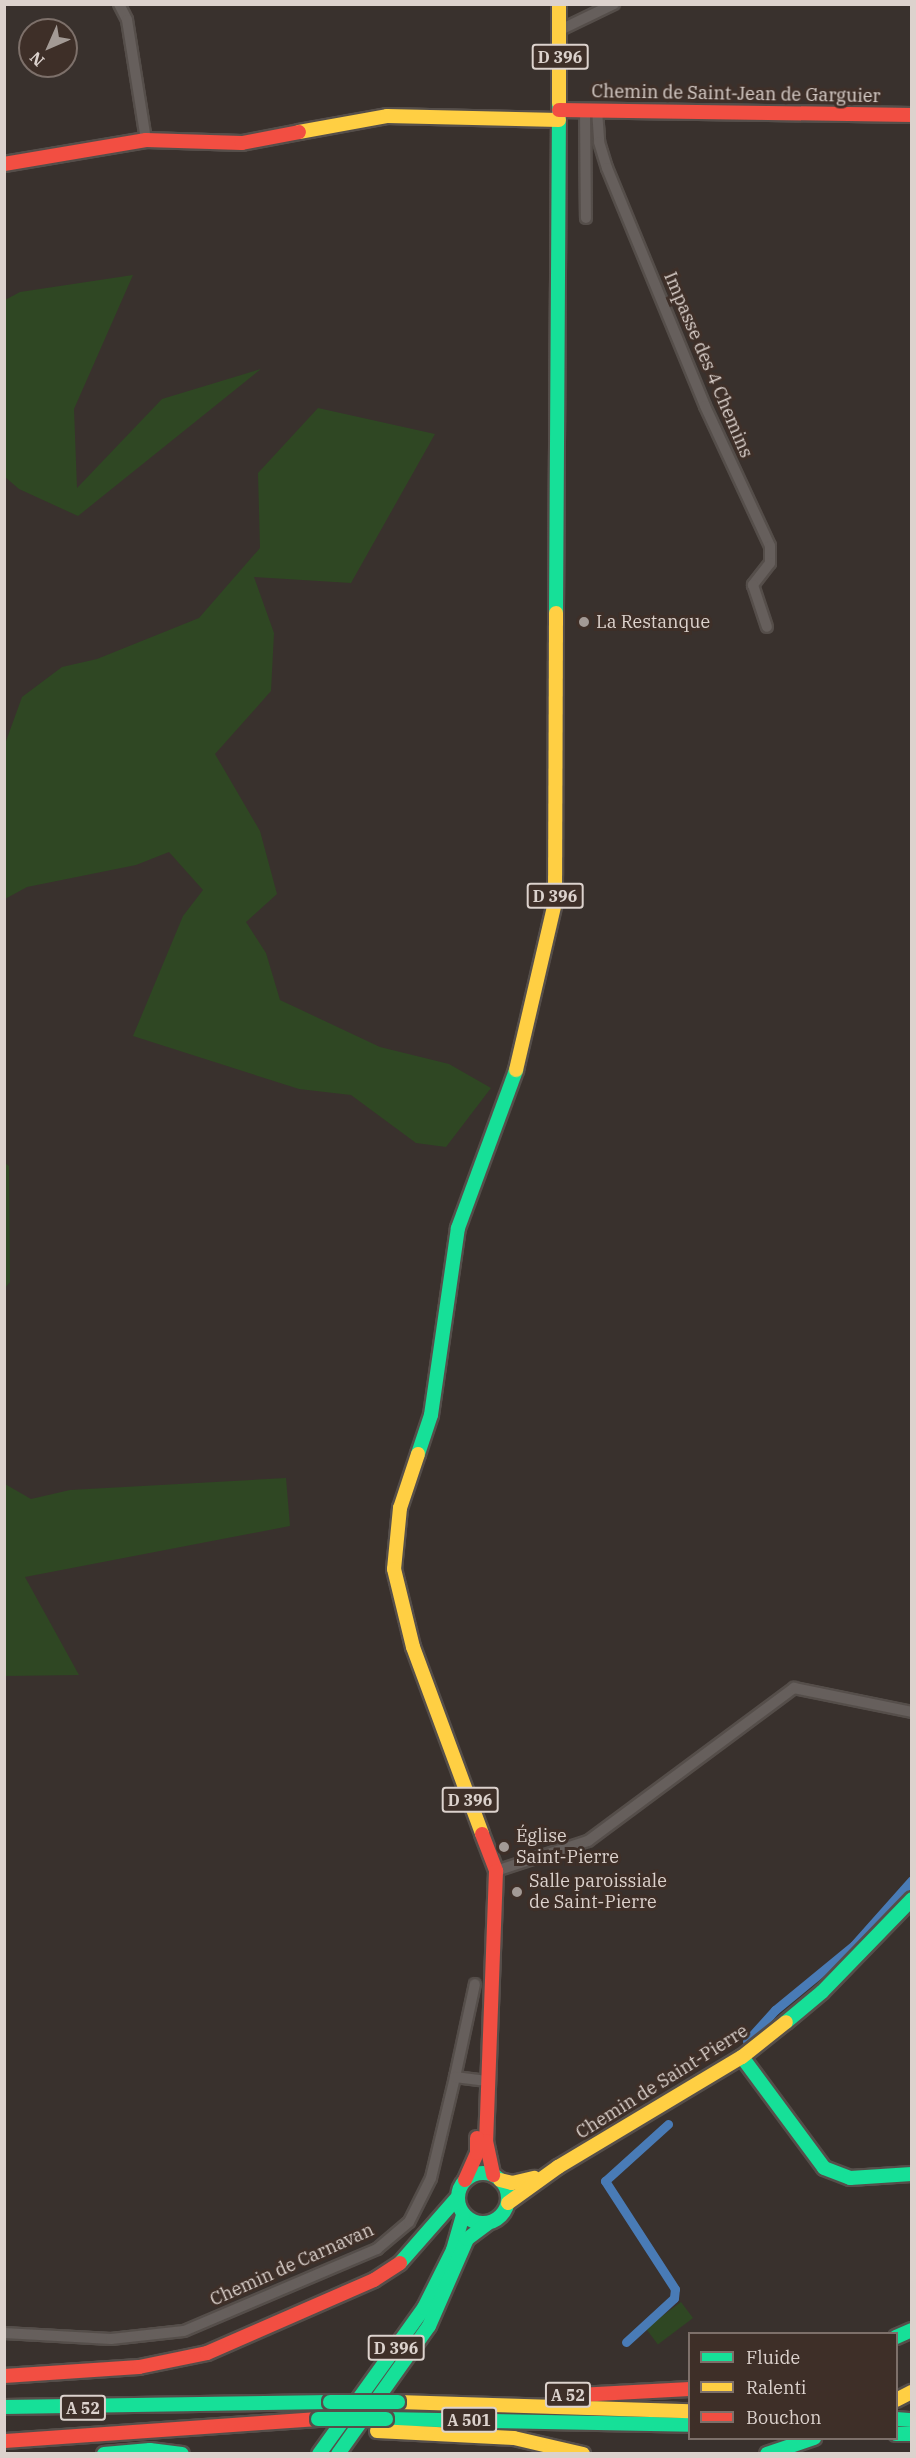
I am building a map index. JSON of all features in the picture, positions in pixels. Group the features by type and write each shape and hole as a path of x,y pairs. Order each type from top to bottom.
{"main road":[{"name":"D 396","path":"497,2177 486,2141 494,1991 496,1871 413,1647 396,1585 394,1559 400,1508 430,1415 458,1228 522,1055 555,903 555,200 559,115 559,4"},
{"name":"Chemin de Saint-Jean de Garguier","path":"4,164 146,140 242,143 387,116 559,115 591,110 912,115"},
{"name":"Chemin de Saint-Pierre","path":"508,2203 558,2167 742,2057 822,1992 910,1904"},
{"name":"D 396","path":"465,2180 477,2153 481,2080 494,1991"},
{"path":"742,2057 824,2168 850,2178 912,2174"},
{"name":"Chemin de Saint-Pierre","path":"497,2177 521,2182 558,2167"},
{"path":"4,2376 139,2367 207,2353 244,2339 374,2280 404,2261 457,2198 465,2180 483,2172 497,2177 508,2203 503,2213 488,2223 463,2214 457,2198"},
{"name":"D 396","path":"319,2454 424,2308 453,2250 463,2214"},
{"name":"D 396","path":"339,2453 429,2326 467,2240 488,2223"},
{"path":"898,2337 912,2330"},
{"name":"A 52","path":"4,2407 446,2402 688,2389"},
{"name":"A 501","path":"446,2402 688,2411"},
{"name":"A 501","path":"204,2429 314,2425 386,2419 688,2425"},
{"path":"314,2425 377,2431 514,2438 584,2454"},
{"name":"A 52","path":"4,2441 204,2429"},
{"path":"766,2454 811,2440"},
{"path":"104,2454 150,2450 182,2454"}],"street":[{"path":"119,4 127,20 146,140"},
{"path":"560,30 614,4"},
{"path":"586,218 591,110"},
{"name":"Impasse des 4 Chemins","path":"591,110 607,168 705,406 770,546 770,563 753,585 767,627"},
{"path":"496,1871 588,1841 794,1688 912,1712"},
{"name":"Chemin de Carnavan","path":"4,2333 111,2339 184,2331 377,2249 409,2222 431,2178 474,1984"},
{"path":"455,2077 481,2080"}],"green space":[{"path":"133,275 74,409 77,488 162,399 261,369 78,516 19,489 5,477 5,300 20,292"},
{"path":"318,408 435,434 351,583 254,577 274,633 271,691 215,754 260,831 277,894 246,922 266,953 280,1000 380,1047 449,1064 491,1088 446,1147 416,1143 351,1095 299,1089 133,1036 183,916 203,890 169,852 136,865 27,887 5,899 5,744 22,697 62,667 97,659 199,618 260,548 258,473"},
{"path":"5,1163 9,1166 10,1282 5,1288"},
{"path":"286,1478 290,1526 25,1577 79,1675 5,1676 5,1484 31,1499 70,1490"},
{"path":"681,2302 693,2318 658,2344 646,2328"}],"waterway":[{"path":"747,2041 775,2010 854,1945 912,1880"},
{"path":"626,2342 674,2298 675,2289 605,2181 668,2124"}],"traffic: fast":[{"path":"556,613 559,103"},
{"path":"418,1454 431,1415 458,1228 516,1070"},
{"path":"786,2022 822,1992 912,1899"},
{"path":"742,2057 824,2168 850,2178 912,2174"},
{"path":"478,2173 488,2173 501,2180 508,2193 508,2198 508,2203 501,2216 488,2223 478,2223 469,2219 462,2212 458,2203 458,2193 462,2184 469,2177 478,2173"},
{"path":"400,2263 457,2198"},
{"path":"319,2454 424,2308 453,2250 463,2214"},
{"path":"338,2454 429,2326 467,2239 488,2223"},
{"path":"898,2336 912,2330"},
{"path":"4,2407 330,2402"},
{"path":"330,2402 398,2402"},
{"path":"318,2419 386,2419"},
{"path":"386,2419 688,2425"},
{"path":"898,2419 912,2420"},
{"path":"898,2434 912,2434"},
{"path":"767,2454 808,2440"},
{"path":"104,2454 150,2450 182,2454"}],"traffic: slow":[{"path":"559,4 559,103"},
{"path":"299,132 387,116 559,120"},
{"path":"516,1070 555,903 556,613"},
{"path":"418,1454 400,1508 394,1569 413,1647 482,1834"},
{"path":"508,2203 558,2167 742,2057 786,2022"},
{"path":"500,2180 512,2183 534,2178"},
{"path":"898,2399 912,2392"},
{"path":"398,2402 688,2411"},
{"path":"377,2431 514,2438 583,2454"}],"traffic: jam":[{"path":"559,110 912,115"},
{"path":"4,164 146,140 242,143 299,132"},
{"path":"482,1834 496,1871 486,2141 493,2175"},
{"path":"465,2180 477,2153 477,2138"},
{"path":"4,2376 139,2367 207,2353 374,2280 400,2263"},
{"path":"578,2395 688,2389"},
{"path":"4,2441 318,2419"}],"place":[{"name":"La Restanque","path":"584,622"},
{"name":"Église Saint-Pierre","path":"504,1847"},
{"name":"Salle paroissiale de Saint-Pierre","path":"517,1892"}]}
